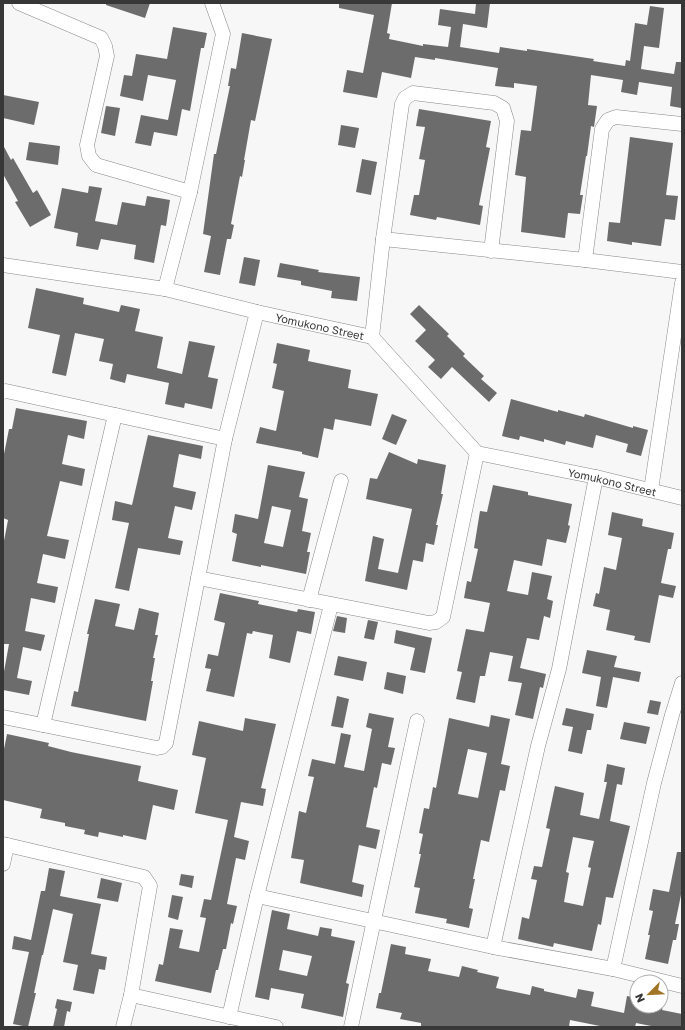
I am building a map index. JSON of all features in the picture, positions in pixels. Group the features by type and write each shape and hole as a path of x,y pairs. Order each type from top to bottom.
{"street":[{"path":"19,3 101,38 105,46 107,56 87,145 89,156 96,165 190,192"},
{"path":"165,289 190,192 223,34 212,3"},
{"path":"372,337 383,239 402,104 405,98 413,93 494,103 503,108 507,121 492,251"},
{"path":"585,260 602,129 608,120 616,117 682,124"},
{"path":"383,239 585,260 682,272"},
{"name":"Yomukono Street","path":"3,265 165,289 257,312 372,337 477,453 596,477 682,498"},
{"path":"651,490 676,373 682,283"},
{"path":"3,717 157,748 162,747 166,743 225,439 257,312"},
{"path":"3,392 6,391 225,439"},
{"path":"43,725 115,415"},
{"path":"198,578 331,605 429,623 436,622 443,617 477,453"},
{"path":"493,947 538,746 559,669 596,477"},
{"path":"309,600 341,481"},
{"path":"229,1016 257,896 331,605"},
{"path":"613,969 654,784 682,683"},
{"path":"351,1027 417,721"},
{"path":"3,864 5,845 144,877 148,880 150,886 123,1027"},
{"path":"257,896 493,947 613,969 682,986"},
{"path":"130,995 276,1027"}],"building":[{"path":"106,3 150,3 145,18 106,5"},
{"path":"339,3 392,3 387,33 390,34 389,39 423,46 423,44 448,47 451,27 438,25 440,9 475,14 476,3 490,3 487,28 463,24 460,47 499,53 500,47 527,51 527,49 594,59 593,61 625,66 626,60 630,61 635,23 647,25 650,6 664,8 659,48 644,46 641,69 674,74 676,62 682,62 681,108 670,106 672,87 639,82 637,95 621,92 623,80 591,75 588,105 597,106 594,127 591,126 586,156 580,195 583,195 580,214 568,213 565,238 521,232 526,177 515,175 521,130 531,131 537,86 514,83 514,88 495,86 498,68 435,58 435,60 415,57 411,78 382,72 377,98 343,92 347,70 363,73 374,15 339,8"},
{"path":"173,27 207,33 204,48 201,48 190,111 182,109 177,136 154,132 151,146 135,143 141,115 168,120 176,80 148,75 143,101 120,96 124,75 132,76 136,54 167,59"},
{"path":"242,33 272,39 255,121 251,120 242,177 240,176 231,224 234,225 231,239 227,239 220,275 204,272 211,236 203,234 214,154 216,154 230,86 228,86 231,68 236,69"},
{"path":"3,95 39,102 34,125 3,118"},
{"path":"106,106 120,108 115,136 101,133"},
{"path":"419,109 491,121 486,147 490,148 479,205 483,206 480,225 437,217 436,220 410,215 414,195 419,195 425,160 419,159 425,127 416,126"},
{"path":"341,125 359,128 355,148 338,145"},
{"path":"630,137 673,143 666,195 678,196 675,220 665,219 661,246 632,242 632,245 607,241 609,222 620,223"},
{"path":"29,142 60,146 58,165 26,160"},
{"path":"3,145 11,160 13,158 33,193 37,190 51,215 30,227 15,202 18,201 3,174"},
{"path":"362,159 377,162 371,195 356,192"},
{"path":"89,186 102,188 95,221 117,225 122,202 145,206 147,196 170,200 166,226 161,225 154,263 134,259 136,245 101,239 98,250 76,246 78,233 54,228 62,188 88,193"},
{"path":"244,257 260,260 255,286 239,283"},
{"path":"280,263 319,270 318,272 360,277 357,301 331,298 332,291 301,285 301,281 277,277"},
{"path":"36,288 84,298 83,304 119,312 121,305 140,309 135,331 163,337 157,368 182,374 189,341 215,346 208,377 218,379 212,409 185,403 184,408 165,404 169,383 127,374 125,383 110,379 113,364 99,361 104,339 75,333 66,376 52,373 60,335 28,328"},
{"path":"419,305 449,334 447,336 465,354 463,356 484,376 481,379 497,393 489,402 452,367 441,379 428,367 435,360 415,341 426,330 410,314"},
{"path":"277,343 310,350 308,361 351,370 348,388 378,394 371,426 335,419 333,430 324,428 318,458 302,454 302,452 256,443 260,427 276,431 284,391 272,388 277,364 273,363"},
{"path":"511,399 558,412 558,410 584,417 585,414 633,428 633,426 648,430 641,456 626,452 628,444 596,435 593,448 566,441 565,445 544,439 544,442 520,436 519,440 502,436"},
{"path":"16,408 87,421 84,439 68,435 62,464 85,469 82,486 60,481 47,536 69,540 65,559 43,554 37,583 58,587 55,603 31,598 25,631 45,635 41,651 23,647 17,678 32,681 29,695 3,690 3,677 9,644 3,644 3,546 8,520 3,518 3,454 9,429 12,429"},
{"path":"392,414 407,420 396,445 382,439"},
{"path":"148,435 203,446 201,459 179,454 173,487 196,492 192,510 175,506 168,538 183,541 180,555 138,548 129,591 115,588 129,523 112,520 115,501 132,505"},
{"path":"389,452 417,464 418,459 446,465 441,494 443,494 436,525 438,525 434,545 426,543 423,562 413,560 407,590 365,581 373,536 384,539 378,569 398,573 412,509 366,499 370,478 377,479"},
{"path":"268,465 305,472 299,497 308,499 302,531 311,533 307,552 310,552 306,574 232,561 237,534 232,532 235,514 258,519","holes":["272,506 291,510 283,547 264,543"]},
{"path":"493,485 528,492 528,495 572,504 568,525 570,526 566,543 547,539 542,566 514,560 507,591 528,595 532,572 552,576 547,599 553,601 550,618 544,616 539,640 527,638 520,668 546,674 543,688 540,687 533,719 515,715 522,683 508,681 513,656 490,652 485,676 480,676 475,703 456,699 462,672 457,671 466,629 484,632 490,603 464,598 467,581 471,582 478,549 474,548 480,511 487,512"},
{"path":"612,512 643,519 642,526 674,533 671,549 668,549 661,583 676,586 673,598 659,595 650,643 634,640 635,636 606,630 610,610 593,606 596,593 599,594 604,567 616,570 622,538 608,535"},
{"path":"220,593 259,601 258,604 297,612 298,609 315,612 311,634 297,631 290,663 269,658 273,635 253,631 252,634 247,633 234,697 206,691 211,669 205,668 208,654 218,656 225,623 214,620"},
{"path":"95,599 120,604 115,626 134,630 139,608 159,613 155,635 158,635 153,658 155,658 151,681 153,681 146,721 71,706 74,691 78,692 89,634 87,634"},
{"path":"337,616 347,618 345,633 333,631"},
{"path":"368,620 378,622 374,640 364,638"},
{"path":"396,630 432,638 425,673 410,670 415,648 394,643"},
{"path":"587,650 617,656 614,667 641,672 639,682 613,677 607,708 596,706 601,677 582,673"},
{"path":"338,656 367,662 363,681 334,675"},
{"path":"387,672 406,676 403,694 384,689"},
{"path":"337,696 349,699 343,728 331,726"},
{"path":"650,700 661,702 658,715 647,713"},
{"path":"566,708 594,714 591,730 587,730 582,754 568,751 573,727 562,725"},
{"path":"369,713 394,718 388,747 395,748 391,765 382,763 377,788 374,787 366,827 380,830 376,849 359,845 352,882 364,885 362,897 300,883 304,860 291,858 299,811 306,813 314,777 308,776 312,759 335,764 341,733 351,735 344,767 364,771 372,729 366,727"},
{"path":"491,715 510,719 501,764 510,766 505,791 500,790 489,842 481,840 469,908 473,909 469,928 446,923 447,919 415,913 420,888 414,887 421,854 419,854 423,834 419,833 424,808 429,809 433,787 436,788 449,718 489,727","holes":["468,749 487,753 478,798 458,794"]},
{"path":"245,718 276,724 261,788 266,789 263,806 241,802 234,837 249,841 245,860 236,858 227,904 237,906 233,924 231,923 226,949 223,949 218,970 216,970 211,993 155,981 159,964 163,965 170,928 183,930 179,948 199,952 206,918 200,917 204,899 211,900 228,820 195,813 206,758 192,755 199,721 243,731"},
{"path":"624,722 650,727 646,744 620,739"},
{"path":"7,734 49,743 48,746 71,752 141,766 138,781 178,790 174,810 153,805 146,840 99,832 98,837 84,834 85,830 65,826 65,823 40,818 42,809 3,800 3,754"},
{"path":"607,764 625,768 622,785 617,784 610,821 630,826 613,898 606,897 601,925 598,924 592,951 554,943 553,947 518,939 522,917 529,919 537,880 531,879 534,866 542,867 550,829 546,828 555,786 584,793 580,815 599,819 607,782 604,782","holes":["573,837 594,841 588,867 591,868 583,906 564,902 569,873 566,872"]},
{"path":"677,852 682,852 682,890 675,924 679,924 676,940 673,940 668,964 645,959 653,911 649,910 653,889 669,892"},
{"path":"49,868 65,871 60,896 101,904 91,954 107,957 105,970 99,969 94,994 73,990 78,965 63,962 73,914 53,909 42,955 34,993 36,993 28,1027 13,1024 29,952 12,949 14,936 31,940 41,891 45,891"},
{"path":"181,874 194,876 192,888 179,885"},
{"path":"101,878 122,883 118,902 97,898"},
{"path":"172,895 183,897 178,920 168,917"},
{"path":"272,910 290,914 287,929 318,936 320,927 332,929 331,936 355,941 346,983 349,984 343,1017 301,1008 304,994 271,988 269,1000 255,997","holes":["283,950 312,956 307,976 279,970"]},
{"path":"391,944 406,947 405,954 431,959 428,971 459,977 462,966 478,970 477,972 499,977 496,988 530,995 532,986 544,989 544,991 576,998 578,989 594,992 591,1006 624,1013 627,996 629,996 629,1014 669,1014 669,1011 682,1014 682,1027 656,1027 636,1023 635,1027 605,1027 570,1020 569,1027 421,1027 421,1023 400,1019 402,1013 376,1008 379,993 381,993"},
{"path":"57,999 72,1002 70,1012 67,1011 64,1027 53,1027 57,1009 55,1008"}]}
